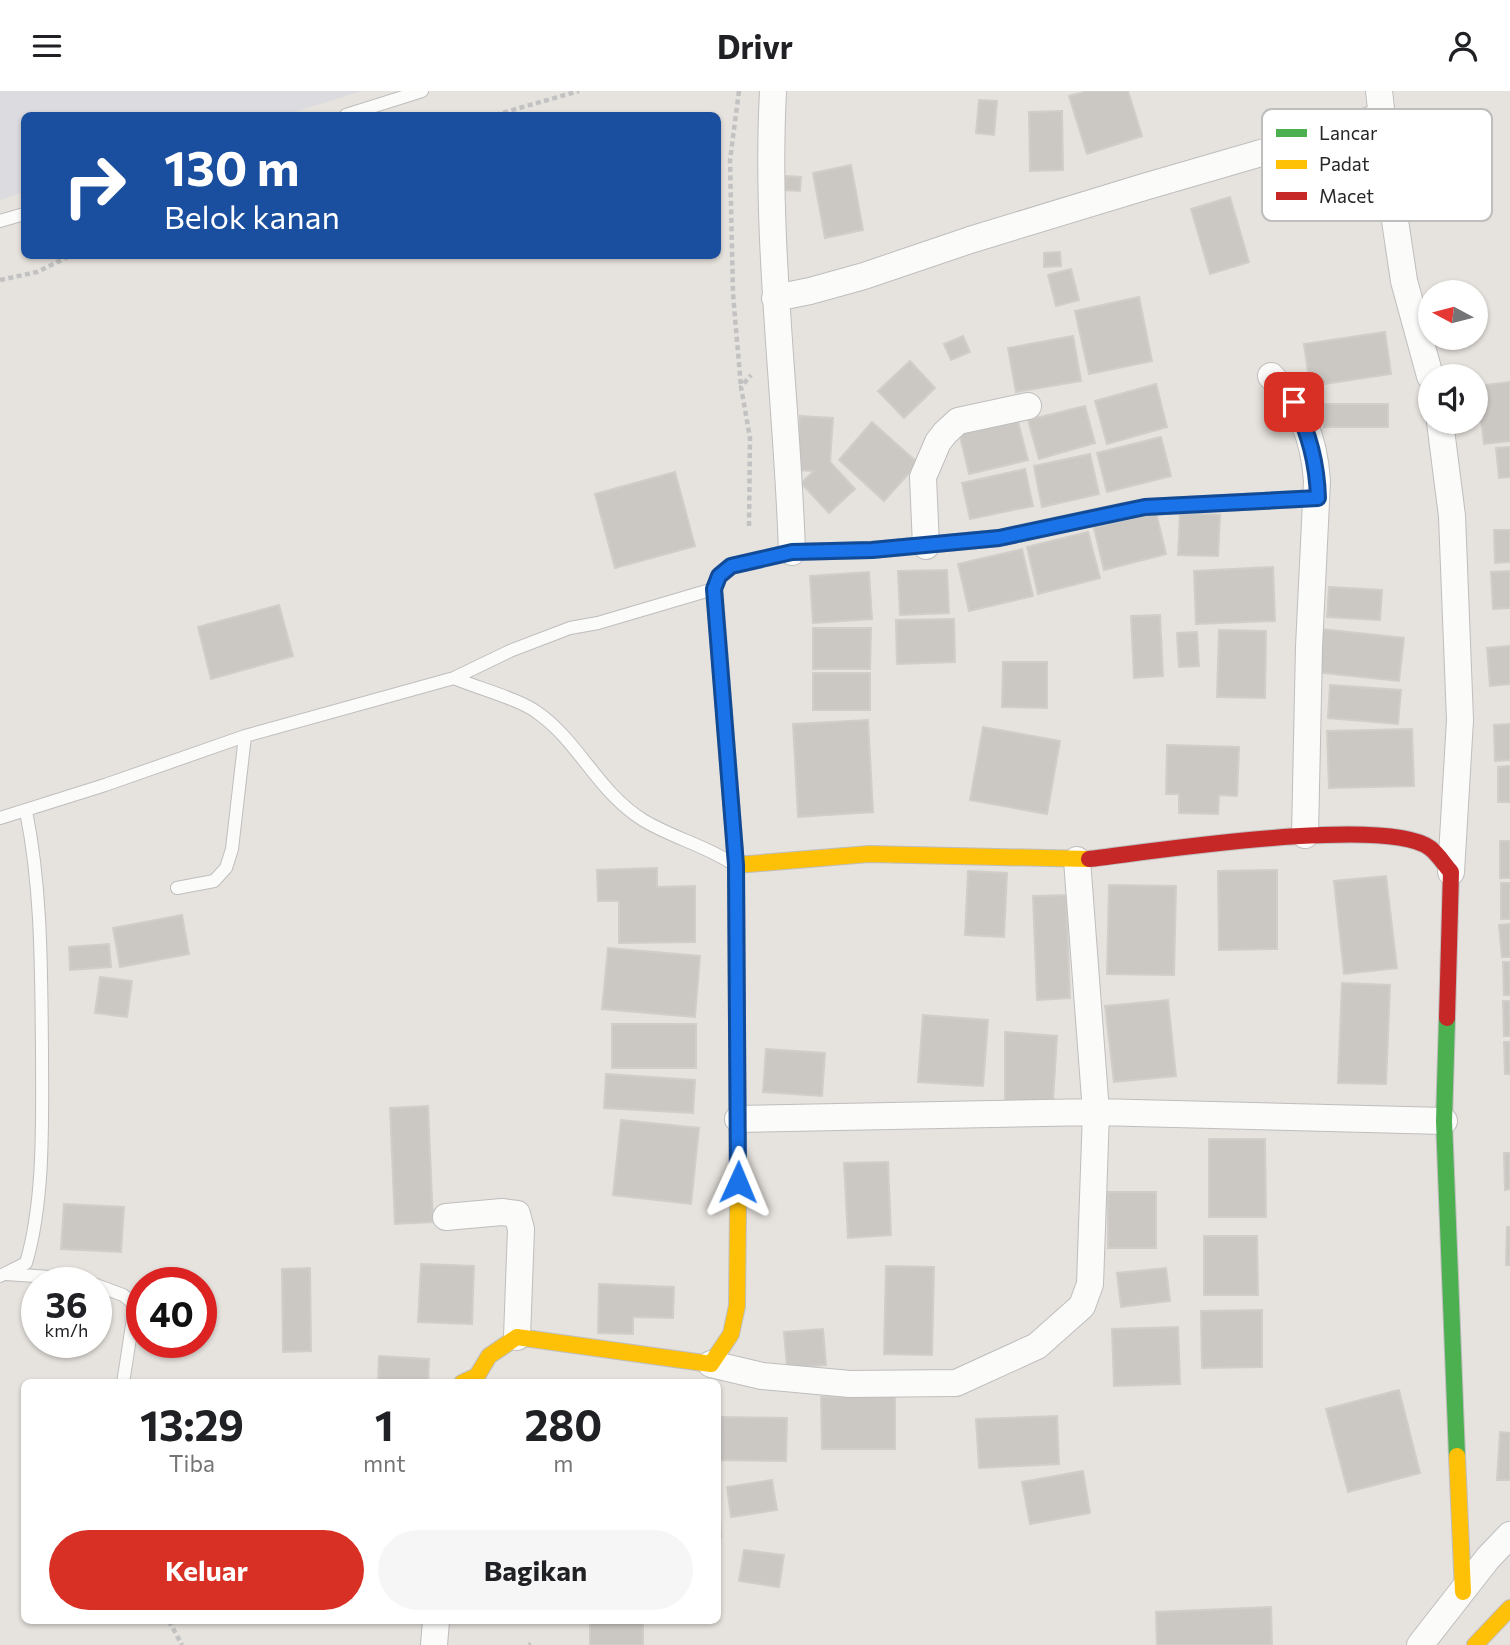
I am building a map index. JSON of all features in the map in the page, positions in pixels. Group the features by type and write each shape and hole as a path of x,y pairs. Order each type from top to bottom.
{"street":[{"path":"773,91 772,213 775,298 790,468 792,552"},
{"path":"775,298 874,273 970,240 1262,153"},
{"path":"1396,221 1404,281 1427,364"},
{"path":"1271,376 1294,402 1316,462 1318,498 1309,647 1305,835"},
{"path":"926,545 923,477 945,433 958,421 1028,406"},
{"path":"1442,434 1452,516 1460,720 1451,872 1444,1121 1463,1592"},
{"path":"701,1370 732,1334 737,1306 736,865 714,589 719,576 731,566 792,552 999,538 1145,507 1318,498"},
{"path":"736,865 869,854 1077,860 1305,835 1380,835 1429,847 1451,872"},
{"path":"470,1379 477,1375 489,1356 516,1337 589,1345 701,1370 850,1384 956,1383 1037,1346 1082,1306 1090,1284 1096,1112 1077,860"},
{"path":"738,1119 1096,1112 1444,1121"},
{"path":"446,1217 502,1212 517,1214 521,1229 516,1337"},
{"path":"1420,1645 1488,1558 1510,1535"},
{"path":"1492,1640 1510,1608"},
{"path":"434,1645 436,1624"}],"lane":[{"path":"356,112 422,91"},
{"path":"0,221 21,215"},
{"path":"0,818 245,736 454,678 510,651 569,628 598,623 714,589"},
{"path":"454,678 537,712 555,728 596,778 626,807 643,820 708,848 736,865"},
{"path":"177,888 214,881 226,868 232,849 245,736"},
{"path":"3,1275 26,1263 32,1241 41,1145 38,890 26,811"},
{"path":"3,1275 21,1276"},
{"path":"112,1290 123,1294 133,1303 124,1379"}],"path":[{"path":"506,112 579,91"},
{"path":"739,91 730,160 733,295 741,387 750,438 750,562"},
{"path":"0,280 37,272 64,259"},
{"path":"741,387 779,340"},
{"path":"172,1624 182,1645"}],"shaded area":[{"path":"0,91 362,91 295,112 21,112 21,193 0,200"}],"building":[{"path":"1087,91 1128,91 1142,136 1087,154 1069,96"},
{"path":"979,100 997,101 994,135 976,133"},
{"path":"1062,111 1063,170 1030,171 1029,112"},
{"path":"851,165 863,230 825,238 813,173"},
{"path":"786,176 801,177 800,191 784,190"},
{"path":"1230,197 1249,262 1210,274 1191,209"},
{"path":"1060,252 1061,266 1044,267 1044,253"},
{"path":"1071,269 1079,300 1056,306 1048,275"},
{"path":"1139,297 1152,361 1089,374 1075,311"},
{"path":"1385,332 1391,374 1310,386 1304,344"},
{"path":"963,336 970,352 951,360 944,344"},
{"path":"1073,336 1081,381 1016,392 1008,348"},
{"path":"910,361 935,388 904,418 878,391"},
{"path":"1510,382 1510,441 1484,444 1483,434 1488,434 1488,385"},
{"path":"1156,384 1167,427 1107,444 1095,401"},
{"path":"1324,404 1388,404 1388,427 1324,427"},
{"path":"1085,406 1095,443 1039,459 1028,420"},
{"path":"800,416 833,418 830,462 855,489 829,513 801,483 814,471 796,470"},
{"path":"1017,418 1028,460 969,474 959,432"},
{"path":"872,422 918,463 884,501 839,460"},
{"path":"1161,437 1171,476 1107,492 1097,453"},
{"path":"1510,447 1510,477 1499,478 1496,448"},
{"path":"1090,454 1099,494 1042,507 1034,466"},
{"path":"1025,469 1033,506 970,519 962,483"},
{"path":"675,472 695,546 615,568 595,494"},
{"path":"1156,512 1166,554 1104,570 1094,528"},
{"path":"1180,513 1220,515 1218,556 1178,555"},
{"path":"1494,530 1510,530 1510,562 1495,563"},
{"path":"1088,532 1100,578 1038,594 1027,547"},
{"path":"1022,549 1033,596 969,611 958,564"},
{"path":"1273,567 1275,621 1196,624 1194,571"},
{"path":"947,570 949,613 900,615 898,571"},
{"path":"1510,571 1510,608 1493,609 1491,572"},
{"path":"869,572 872,619 813,623 810,576"},
{"path":"1329,587 1382,590 1380,620 1327,617"},
{"path":"279,605 293,656 211,679 198,627"},
{"path":"1160,615 1163,676 1134,678 1131,616"},
{"path":"954,619 955,662 897,664 896,620"},
{"path":"813,628 871,628 870,669 813,669"},
{"path":"1320,629 1404,638 1399,681 1315,672"},
{"path":"1219,630 1266,631 1265,698 1217,697"},
{"path":"1197,632 1199,666 1179,667 1177,633"},
{"path":"1510,646 1510,684 1490,686 1487,648"},
{"path":"1003,662 1047,662 1047,708 1002,707"},
{"path":"813,673 870,673 870,710 813,710"},
{"path":"1330,685 1401,690 1398,724 1328,718"},
{"path":"868,720 873,812 798,817 793,724"},
{"path":"1510,724 1510,760 1495,761 1494,725"},
{"path":"983,727 1060,741 1047,814 970,800"},
{"path":"1412,729 1414,786 1329,788 1327,731"},
{"path":"1167,745 1239,747 1237,796 1219,795 1218,814 1179,813 1179,794 1166,794"},
{"path":"1510,766 1510,802 1498,802 1498,767"},
{"path":"1500,841 1510,841 1510,878 1500,878"},
{"path":"657,868 657,887 695,886 695,942 619,943 619,901 598,901 597,870"},
{"path":"1277,870 1277,949 1219,950 1218,871"},
{"path":"968,871 1007,873 1004,937 965,935"},
{"path":"1386,876 1397,968 1344,974 1334,881"},
{"path":"1501,883 1510,883 1510,919 1501,919"},
{"path":"1109,885 1176,886 1174,975 1107,974"},
{"path":"1066,895 1070,998 1037,1000 1033,896"},
{"path":"182,915 189,954 120,967 113,928"},
{"path":"1510,924 1510,957 1502,957 1499,925"},
{"path":"109,944 111,967 70,970 69,947"},
{"path":"608,948 700,956 695,1017 602,1009"},
{"path":"1503,962 1510,962 1510,995 1504,995"},
{"path":"100,977 132,981 127,1017 95,1013"},
{"path":"1342,983 1390,985 1386,1084 1338,1083"},
{"path":"1168,1000 1176,1076 1114,1082 1105,1006"},
{"path":"1503,1001 1510,1001 1510,1036 1504,1036"},
{"path":"923,1015 988,1020 983,1086 918,1082"},
{"path":"612,1024 696,1024 696,1068 612,1068"},
{"path":"1005,1032 1057,1036 1053,1101 1005,1105"},
{"path":"1504,1042 1510,1042 1510,1074 1505,1074"},
{"path":"766,1049 825,1053 822,1096 763,1092"},
{"path":"606,1074 695,1080 693,1113 604,1108"},
{"path":"428,1106 433,1222 395,1224 390,1108"},
{"path":"621,1120 699,1128 691,1204 613,1195"},
{"path":"1209,1139 1265,1139 1266,1217 1209,1217"},
{"path":"1504,1153 1510,1153 1510,1189 1505,1190"},
{"path":"888,1162 891,1235 848,1238 844,1163"},
{"path":"1108,1192 1156,1192 1156,1248 1108,1248"},
{"path":"64,1204 124,1207 121,1252 61,1249"},
{"path":"1507,1227 1510,1227 1510,1265 1506,1265"},
{"path":"1204,1236 1257,1236 1258,1295 1204,1295"},
{"path":"421,1264 474,1266 472,1324 418,1322"},
{"path":"886,1266 934,1267 932,1355 884,1354"},
{"path":"310,1268 311,1351 283,1352 282,1269"},
{"path":"1166,1268 1170,1301 1121,1307 1117,1273"},
{"path":"599,1284 674,1287 673,1318 633,1317 633,1334 598,1333"},
{"path":"1262,1310 1262,1367 1202,1368 1201,1311"},
{"path":"1178,1327 1180,1384 1114,1386 1112,1329"},
{"path":"823,1329 826,1365 787,1368 784,1332"},
{"path":"379,1356 429,1359 428,1379 378,1379"},
{"path":"1399,1390 1420,1473 1348,1492 1326,1409"},
{"path":"895,1396 895,1449 822,1449 821,1397"},
{"path":"1057,1416 1059,1464 979,1468 976,1419"},
{"path":"721,1417 787,1418 786,1461 721,1460"},
{"path":"1500,1432 1510,1433 1510,1480 1497,1480"},
{"path":"1083,1471 1090,1513 1030,1524 1022,1482"},
{"path":"772,1480 777,1510 731,1517 727,1487"},
{"path":"744,1550 784,1555 779,1587 739,1581"},
{"path":"1271,1607 1272,1645 1157,1645 1156,1612"},
{"path":"590,1624 643,1624 643,1645 590,1645"}],"traffic: fast":[{"path":"1124,511 1145,507 1318,498"},
{"path":"715,597 736,865 738,1206"},
{"path":"1447,1018 1444,1121 1457,1456"}],"traffic: slow":[{"path":"736,865 869,854 1089,859"},
{"path":"471,1379 477,1376 489,1356 517,1337 711,1364 731,1334 737,1306 738,1206"},
{"path":"1457,1456 1463,1592"},
{"path":"1475,1645 1510,1608"}],"traffic: jam":[{"path":"715,597 714,589 719,576 731,566 792,552 871,550 999,538 1124,511"},
{"path":"1089,859 1212,844 1319,835 1367,835 1405,839 1430,848 1451,872 1447,1018"}],"route":[{"path":"738,1182 736,865 714,589 719,576 731,566 792,552 872,550 999,538 1145,507 1318,498 1316,462 1294,402"}]}
